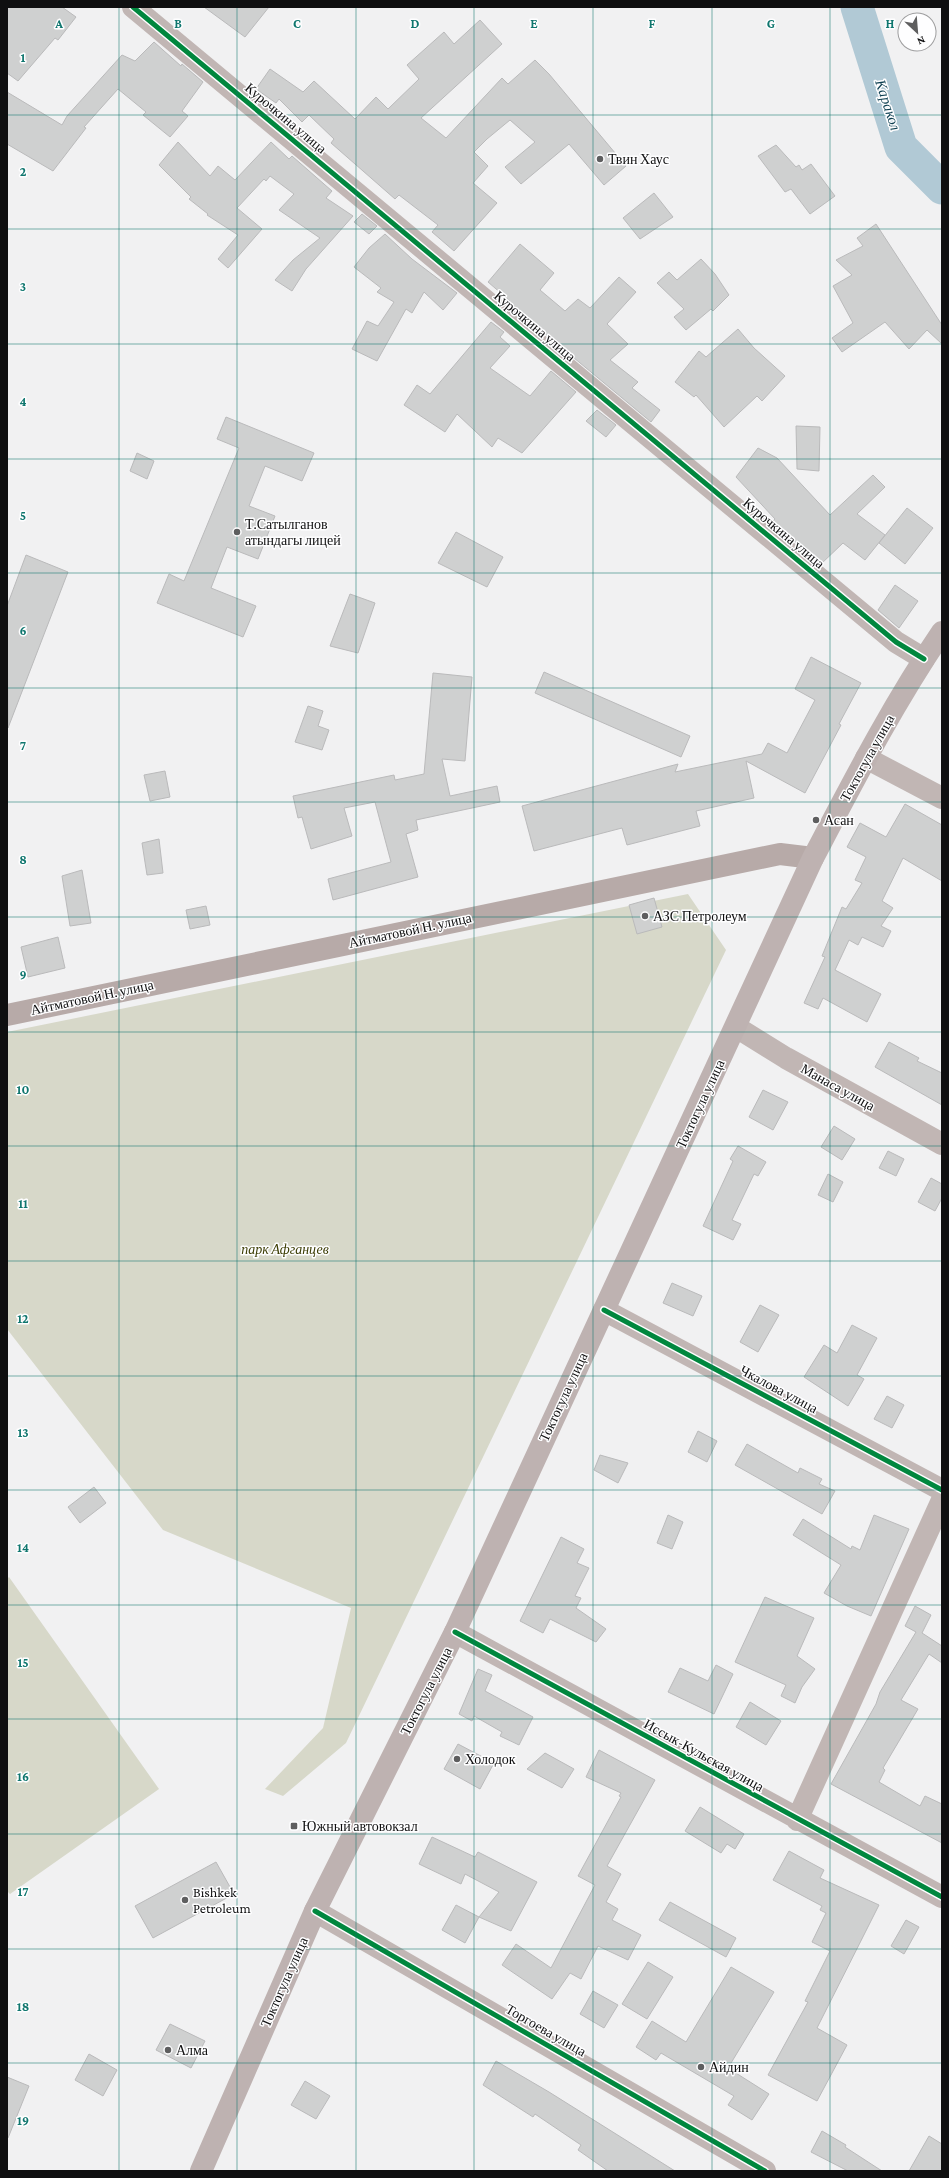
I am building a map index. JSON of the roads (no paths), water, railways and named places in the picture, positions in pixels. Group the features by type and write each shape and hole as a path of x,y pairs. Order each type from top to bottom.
{"highway":[{"name":"Токтогула улица","path":"201,2171 315,1911 455,1632 736,1028 813,858 866,758 924,659 942,632"}],"main road":[{"name":"Айтматовой Н. улица","path":"7,1015 780,854 813,858"}],"street":[{"name":"Курочкина улица","path":"133,7 896,642 924,659"},
{"path":"866,758 942,798"},
{"name":"Манаса улица","path":"736,1028 786,1058 942,1144"},
{"name":"Чкалова улица","path":"604,1310 942,1490"},
{"path":"797,1820 942,1500"},
{"name":"Иссык-Кульская улица","path":"455,1632 797,1820 942,1897"},
{"name":"Торгоева улица","path":"315,1911 765,2171"}],"waterway":[{"name":"Каракол","path":"857,7 901,147 942,188"}],"place":[{"name":"Твин Хаус","path":"600,159"},
{"name":"Т.Сатылганов атындагы лицей","path":"237,532"},
{"name":"Асан","path":"816,820"},
{"name":"АЗС Петролеум","path":"645,916"},
{"name":"Холодок","path":"457,1759"},
{"name":"Южный автовокзал","path":"294,1826"},
{"name":"Bishkek Petroleum","path":"185,1900"},
{"name":"Алма","path":"168,2050"},
{"name":"Айдин","path":"701,2067"}],"park label":[{"name":"парк Афганцев","path":"285,1249"}]}
